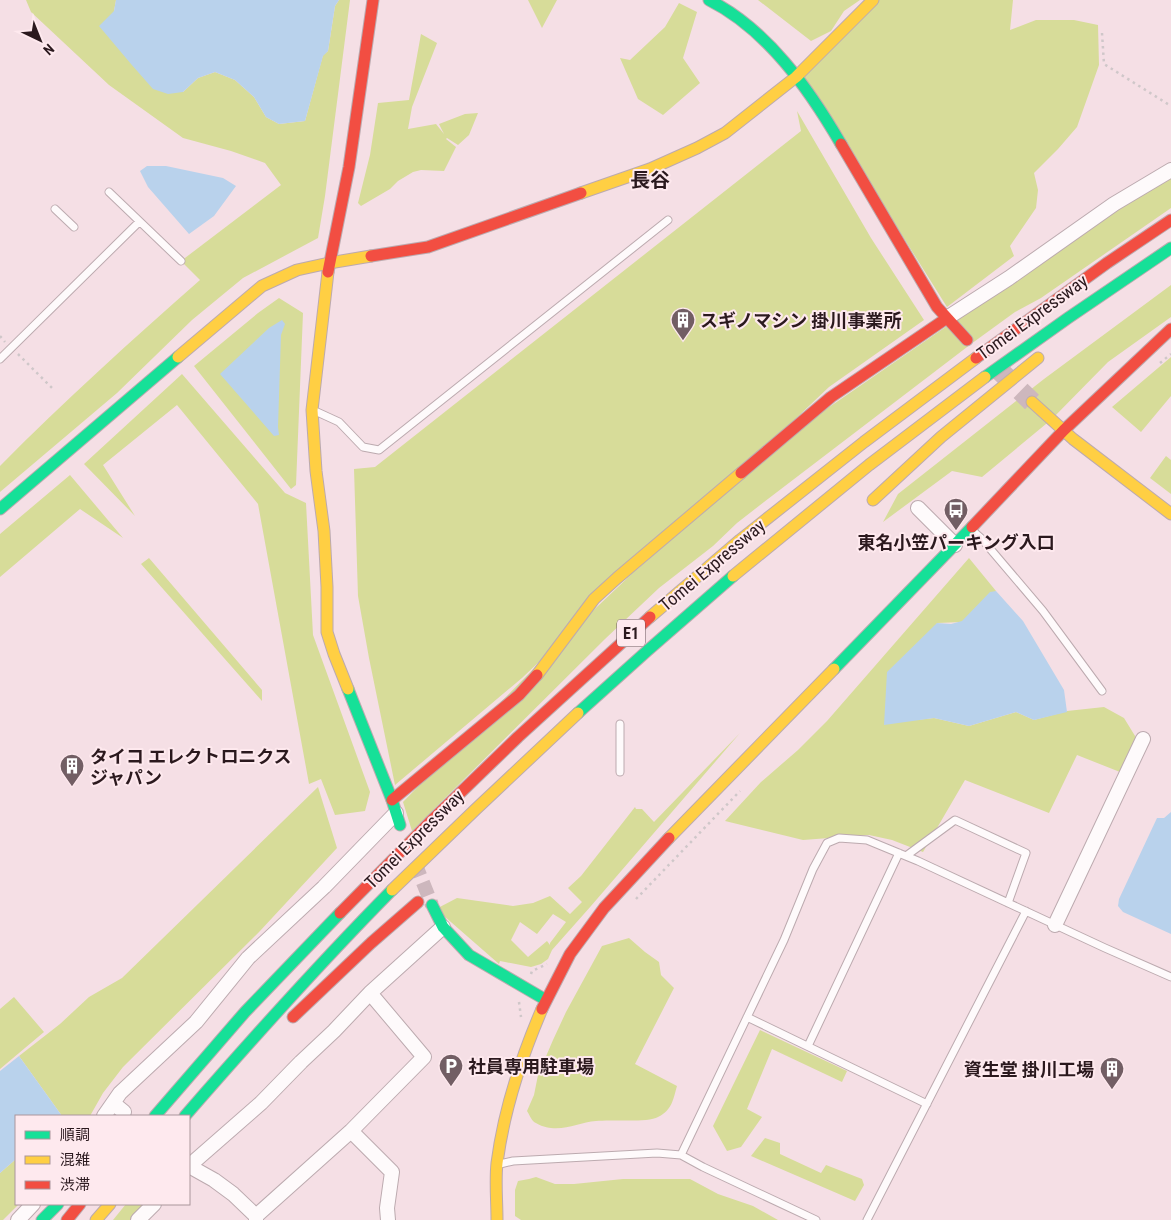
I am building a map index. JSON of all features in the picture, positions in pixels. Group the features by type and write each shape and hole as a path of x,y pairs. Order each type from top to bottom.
{"main road":[{"path":"373,0 349,166 329,262 312,410 316,471 324,530 328,632 334,654 396,813 519,695 535,677 594,599 617,578 831,397 947,318"},
{"path":"709,0 725,8 768,43 811,95 937,307 967,340"},
{"path":"0,510 262,286 297,270 329,262 428,247 650,168 697,148 725,133 796,77 873,0"},
{"name":"Tomei Expressway","path":"151,1113 245,1012 429,823 518,737 634,630 740,540 864,442 940,384 1171,220"},
{"name":"Tomei Expressway","path":"188,1115 253,1038 336,948 443,840 614,680 693,610 774,541 945,406 1038,339 1171,248"},
{"path":"1102,309 1171,255"},
{"path":"497,1220 497,1164 507,1110 528,1042 546,1000 570,954 604,908 665,842 955,545 1064,430 1171,329"},
{"path":"873,500 942,437 1048,350"},
{"path":"1032,402 1073,439 1171,514"},
{"path":"284,1026 371,943 418,902"},
{"path":"432,905 443,927 470,955 546,1000"},
{"path":"188,1115 255,1053"},
{"path":"42,1220 57,1205"},
{"path":"67,1220 79,1205"},
{"path":"96,1220 109,1205"}],"street":[{"path":"947,318 1009,278 1114,204 1171,170"},
{"path":"918,508 955,545"},
{"path":"1055,925 1143,739"},
{"path":"105,1115 120,1093 196,1022 248,958 324,887 396,813"},
{"path":"190,1165 261,1103 370,993 443,927"},
{"path":"190,1167 214,1180 233,1194 256,1218 351,1131 424,1057 370,993"},
{"path":"113,1103 124,1112"},
{"path":"351,1131 392,1172 386,1208 388,1220"},
{"path":"18,1220 32,1205"},
{"path":"138,1220 153,1205"}],"lane":[{"path":"109,192 181,261"},
{"path":"55,209 74,227"},
{"path":"312,410 340,422 363,448 379,450 668,220"},
{"path":"0,359 139,222"},
{"path":"970,529 981,538 1043,611 1102,691"},
{"path":"620,724 620,772"},
{"path":"808,1046 903,854 955,820 1026,854 1008,903"},
{"path":"681,1155 784,940 813,869 827,843 839,838 867,840 903,854 1171,977"},
{"path":"867,1220 1026,912"},
{"path":"747,1017 927,1104"},
{"path":"497,1164 657,1153 681,1155 816,1220"}],"path":[{"path":"1102,33 1104,64 1171,106"},
{"path":"0,336 7,343"},
{"path":"13,350 53,388"},
{"path":"634,901 743,787"}],"green space":[{"path":"26,0 116,0 114,11 183,92 198,78 215,72 235,80 254,97 266,117 279,124 305,121 323,55 328,51 335,6 339,0 350,0 318,238 243,278 192,320 117,393 0,492 0,466 98,371 200,280 181,261 281,185 265,163 231,151 183,138 109,85 31,12"},
{"path":"528,0 557,0 542,28"},
{"path":"758,0 860,0 844,11 831,31 811,41"},
{"path":"879,0 1013,0 1010,30 1036,20 1074,20 1098,25 1099,65 1077,127 1034,173 1038,190 1036,208 1010,246 1014,256 947,307 803,77"},
{"path":"679,3 697,12 683,58 700,83 663,115 638,99 620,58 630,60 665,27"},
{"path":"421,34 437,43 412,107 408,129 436,124 444,134 439,124 465,114 478,113 469,135 458,145 446,139 456,147 444,171 421,170 413,172 398,181 390,189 361,206 358,203 370,155 378,103 409,100"},
{"path":"797,111 871,238 924,320 829,387 522,678 395,785 358,596 354,469 375,467 801,131"},
{"path":"1171,170 1171,208 1041,298 1015,312 737,523 713,546 659,588 605,639 412,831 403,802 598,603 809,421 1066,246 1113,210"},
{"path":"1171,285 1171,317 1108,362 1052,419 982,477 952,471 883,522 898,494 1044,379"},
{"path":"279,298 303,313 296,485 291,489 194,366"},
{"path":"1171,357 1171,396 1141,432 1112,407"},
{"path":"182,374 285,493 306,503 313,635 370,792 365,811 335,815 321,779 309,784 258,504 177,405 103,465 135,516 84,464"},
{"path":"1166,456 1171,460 1171,494 1150,478"},
{"path":"70,475 123,538 80,509 0,577 0,534"},
{"path":"149,558 262,690 262,701 141,564"},
{"path":"969,558 996,591 962,622 937,623 916,720 934,718 969,726 1016,712 1034,720 1067,711 1104,707 1124,718 1140,744 1125,774 1077,755 1049,813 965,780 923,852 892,840 869,835 803,840 725,821 761,782 798,750 827,721"},
{"path":"740,733 552,950 548,959 541,964 531,967 500,961 499,964 436,909 457,898 513,906 533,903 550,896 570,914 582,902 568,888 581,876 635,807 636,809 642,809 654,822","holes":["553,914 566,922 550,945 547,941 528,957 511,940 520,922 537,934"]},
{"path":"318,787 337,848 260,931 123,1067 103,1093 91,1115 61,1115 19,1056 60,1024 89,997 122,978"},
{"path":"629,938 659,962 661,975 674,988 635,1064 677,1086 671,1104 663,1114 653,1119 596,1121 557,1128 539,1125 533,1121 527,1111 534,1095 538,1075 566,1012 602,946"},
{"path":"14,997 44,1032 0,1069 0,1009"},
{"path":"760,1030 847,1071 842,1082 772,1049 747,1109 762,1117 741,1147 727,1151 713,1126"},
{"path":"765,1138 780,1143 780,1154 821,1173 826,1165 862,1179 864,1185 855,1201 751,1156"},
{"path":"15,1160 15,1205 18,1205 3,1220 0,1220 0,1173"},
{"path":"536,1177 555,1184 623,1179 690,1179 718,1194 753,1206 778,1220 521,1220 515,1216 515,1190 518,1181"},
{"path":"125,1205 145,1205 130,1220 113,1220"}],"water":[{"path":"116,0 339,0 335,6 328,51 323,56 305,121 279,124 266,117 254,97 235,80 215,72 198,78 183,92 168,94 153,89 99,26 114,11"},
{"path":"147,166 166,166 223,178 236,186 214,216 189,234 148,187 140,171"},
{"path":"282,320 285,324 281,335 279,435 274,436 220,374 269,328"},
{"path":"996,591 1023,621 1064,690 1067,712 1034,720 1016,712 969,726 934,718 884,725 887,672 937,623 951,624 962,621 990,592"},
{"path":"1171,812 1171,934 1123,912 1118,906 1119,899 1157,818 1164,818"},
{"path":"19,1056 61,1115 15,1115 15,1160 0,1173 0,1071"}],"tunnel":[{"path":"999,370 1032,402"},
{"path":"415,863 432,905"}],"traffic: fast":[{"path":"709,0 730,12 750,27 785,62 815,102 841,144"},
{"path":"985,377 1171,248"},
{"path":"0,509 178,357"},
{"path":"834,669 972,527"},
{"path":"578,713 733,576"},
{"path":"348,689 400,825"},
{"path":"186,1115 235,1058 392,890"},
{"path":"432,905 443,927 469,955 546,1000"},
{"path":"156,1115 245,1012 340,913"},
{"path":"42,1220 57,1205"}],"traffic: slow":[{"path":"581,193 650,169 725,133 796,77 873,0"},
{"path":"178,357 262,286 297,270 371,256"},
{"path":"328,272 312,410 316,471 324,531 327,632 348,689"},
{"path":"650,617 740,540 864,442 976,358"},
{"path":"873,500 941,437 1038,358"},
{"path":"733,576 869,465 985,377"},
{"path":"1032,402 1073,439 1171,514"},
{"path":"537,675 594,599 741,473"},
{"path":"669,838 834,669"},
{"path":"392,890 578,713"},
{"path":"497,1220 496,1170 504,1123 520,1065 542,1009"},
{"path":"96,1220 109,1205"}],"traffic: jam":[{"path":"328,272 349,167 373,0"},
{"path":"841,144 937,307 967,340"},
{"path":"371,256 428,247 581,193"},
{"path":"976,358 1107,263 1171,220"},
{"path":"741,473 831,397 947,318"},
{"path":"972,527 1064,430 1171,329"},
{"path":"340,913 518,737 650,617"},
{"path":"392,800 519,695 537,675"},
{"path":"542,1009 570,954 604,908 669,838"},
{"path":"293,1017 371,943 418,902"},
{"path":"67,1220 79,1205"}],"place":[{"name":"スギノマシン 掛川事業所","path":"683,341"},
{"name":"東名小笠パーキング入口","path":"956,531"},
{"name":"タイコ エレクトロニクス ジャパン","path":"72,787"},
{"name":"社員専用駐車場","path":"451,1087"},
{"name":"資生堂 掛川工場","path":"1112,1090"}],"district":[{"name":"長谷","path":"650,180"}]}
